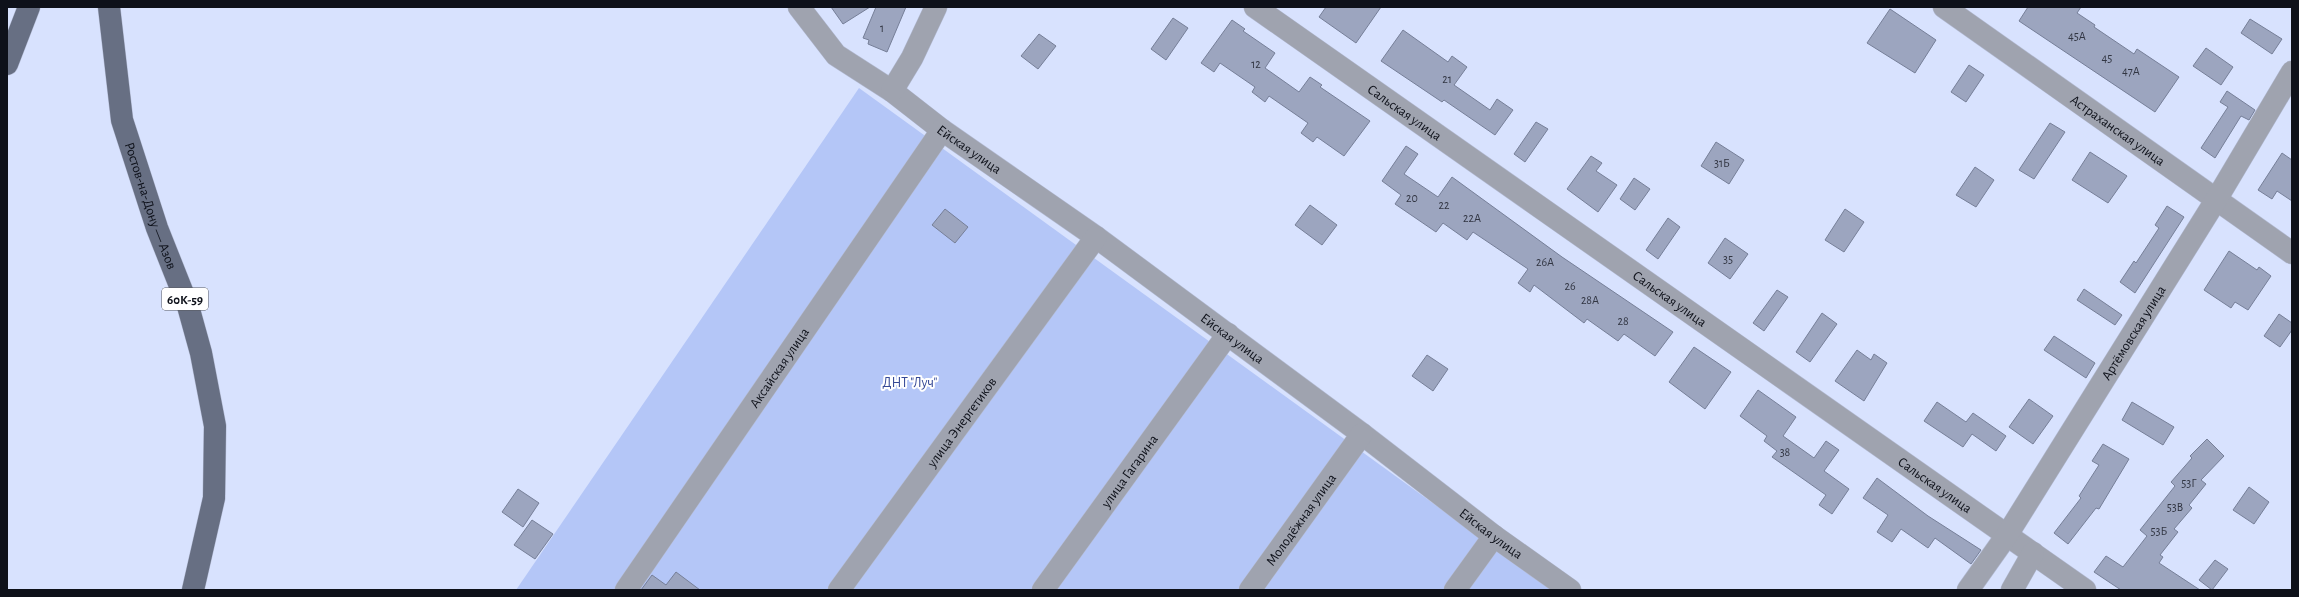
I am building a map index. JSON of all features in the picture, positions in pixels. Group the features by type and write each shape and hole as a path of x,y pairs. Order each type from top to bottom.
{"main road":[{"path":"7,64 29,7"},
{"name":"Ростов-на-Дону — Азов","path":"109,7 122,120 157,228 188,306 201,353 215,426 214,498 193,590"}],"street":[{"name":"Ейская улица","path":"798,7 836,55 892,91 937,138 1090,246 1490,542 1570,590"},
{"path":"892,91 912,58 936,7"},
{"name":"Сальская улица","path":"1255,7 2085,590"},
{"name":"Астраханская улица","path":"1944,7 2292,253"},
{"name":"Артёмовская улица","path":"1968,590 2007,535 2216,200 2292,72"},
{"name":"Аксайская улица","path":"626,590 937,138"},
{"name":"улица Энергетиков","path":"839,590 1090,246"},
{"name":"улица Гагарина","path":"1043,590 1222,343"},
{"name":"Молодёжная улица","path":"1250,590 1356,442"},
{"path":"1455,590 1490,542"},
{"path":"2012,590 2033,553"}],"green space":[{"name":"ДНТ \"Луч\"","path":"859,88 1553,590 516,590"}],"building":[{"path":"831,7 870,7 843,24"},
{"path":"876,7 906,7 887,52 868,44 869,40 863,38"},
{"path":"1326,7 1381,7 1356,43 1319,17"},
{"path":"2028,7 2081,7 2077,13 2095,25 2094,27 2134,54 2137,49 2179,77 2155,112 2019,21"},
{"path":"1890,9 1936,40 1915,73 1867,43"},
{"path":"1173,18 1188,28 1166,60 1151,49"},
{"path":"2250,19 2282,39 2272,54 2241,33"},
{"path":"1232,20 1245,29 1243,31 1275,53 1265,68 1299,92 1310,77 1322,85 1320,87 1370,121 1344,156 1317,137 1313,142 1301,133 1308,123 1269,96 1265,102 1252,92 1255,87 1220,63 1214,72 1201,63"},
{"path":"1403,30 1448,62 1452,56 1467,67 1454,85 1490,110 1497,99 1513,110 1495,135 1444,100 1442,102 1381,61"},
{"path":"1039,34 1056,46 1038,69 1021,56"},
{"path":"2206,48 2233,67 2221,85 2193,66"},
{"path":"1969,65 1984,75 1966,102 1951,92"},
{"path":"2227,91 2255,110 2249,120 2241,116 2215,158 2201,148 2228,107 2220,102"},
{"path":"1536,122 1548,129 1525,162 1514,154"},
{"path":"2050,123 2065,132 2034,179 2019,170"},
{"path":"1716,142 1744,160 1729,184 1701,166"},
{"path":"1406,146 1418,154 1404,174 1438,197 1452,177 1562,257 1673,332 1655,356 1624,334 1618,341 1587,319 1584,323 1534,285 1530,292 1518,283 1528,269 1473,232 1467,240 1443,223 1436,232 1395,204 1401,195 1382,181"},
{"path":"2090,152 2127,176 2108,203 2072,180"},
{"path":"2282,153 2292,160 2292,201 2277,191 2272,199 2258,190"},
{"path":"1591,156 1602,163 1596,171 1617,185 1598,212 1567,189"},
{"path":"1975,167 1994,180 1976,207 1956,195"},
{"path":"1634,178 1650,189 1635,210 1620,199"},
{"path":"1310,205 1337,225 1322,245 1295,225"},
{"path":"2167,206 2184,217 2135,293 2120,282 2134,261 2136,263 2159,228 2155,225"},
{"path":"945,209 968,227 955,243 932,225"},
{"path":"1845,209 1864,222 1844,252 1825,240"},
{"path":"1668,218 1680,227 1658,259 1646,250"},
{"path":"1725,238 1748,254 1730,279 1708,263"},
{"path":"2229,251 2257,270 2259,267 2271,276 2248,310 2235,302 2231,308 2204,290"},
{"path":"2084,289 2122,315 2115,325 2077,300"},
{"path":"1777,290 1788,297 1764,331 1753,323"},
{"path":"1822,313 1837,324 1810,362 1796,352"},
{"path":"2279,314 2292,323 2292,330 2280,347 2264,336"},
{"path":"2054,336 2095,363 2086,378 2044,350"},
{"path":"1694,347 1731,372 1705,409 1669,382"},
{"path":"1857,350 1871,360 1874,354 1887,363 1864,401 1835,381"},
{"path":"1427,355 1448,369 1433,391 1412,376"},
{"path":"1758,390 1796,417 1783,436 1814,458 1826,441 1839,450 1824,471 1849,489 1832,514 1819,505 1826,495 1772,457 1777,451 1764,441 1767,436 1740,416"},
{"path":"2029,399 2053,416 2033,444 2009,427"},
{"path":"1937,402 1966,422 1973,413 2006,436 1996,451 1972,434 1963,447 1924,421"},
{"path":"2132,402 2174,427 2163,445 2122,420"},
{"path":"2207,439 2224,456 2201,480 2206,484 2189,505 2192,508 2174,529 2178,532 2160,555 2163,557 2159,563 2200,590 2121,590 2094,572 2106,556 2123,567 2147,536 2140,530 2175,486 2171,482 2192,458 2190,456"},
{"path":"2103,444 2129,459 2099,509 2096,508 2068,544 2054,533 2081,498 2079,496 2099,465 2092,461"},
{"path":"1877,478 1928,516 1981,550 1971,564 1935,538 1928,548 1901,529 1892,542 1877,532 1888,515 1863,498"},
{"path":"2249,487 2269,502 2254,524 2233,510"},
{"path":"518,489 539,503 523,527 502,512"},
{"path":"532,520 553,534 535,559 514,545"},
{"path":"2215,560 2228,569 2212,590 2199,580"},
{"path":"676,572 700,590 641,590 652,575 666,585"}]}
